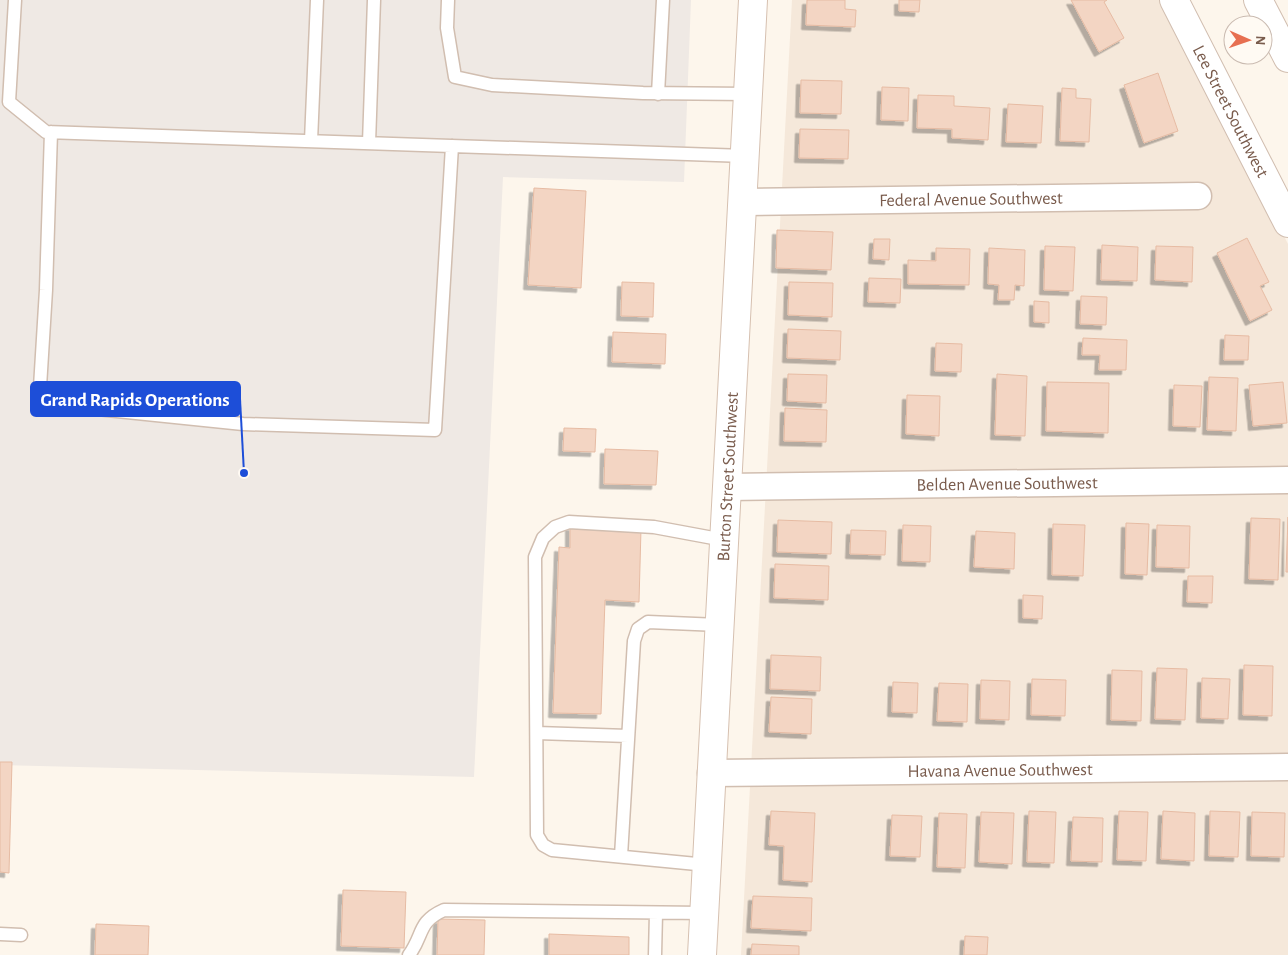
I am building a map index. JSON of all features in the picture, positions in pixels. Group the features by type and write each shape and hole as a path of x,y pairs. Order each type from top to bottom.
{"main road":[{"name":"Burton Street Southwest","path":"702,955 753,0"},
{"name":"Lee Street Southwest","path":"1174,0 1288,224"},
{"path":"1258,0 1288,58"}],"street":[{"name":"Federal Avenue Southwest","path":"743,202 1198,196"},
{"name":"Belden Avenue Southwest","path":"726,487 1288,480"},
{"name":"Havana Avenue Southwest","path":"711,773 1288,767"}],"lane":[{"path":"14,0 9,102 46,132 745,156"},
{"path":"311,141 317,0"},
{"path":"369,143 374,0"},
{"path":"448,0 447,28 455,77 492,85 658,94 749,94"},
{"path":"658,94 662,0"},
{"path":"51,132 46,290 39,403 253,424 435,430 452,146"},
{"path":"707,865 552,850 543,846 537,835 535,557 543,538 556,527 569,522 654,527 724,540"},
{"path":"621,856 634,641 638,629 648,622 719,625"},
{"path":"537,733 628,736"},
{"path":"409,955 416,947 423,926 433,915 444,910 704,913"},
{"path":"655,955 656,913"},
{"path":"0,934 21,935"}],"shaded area":[{"path":"0,0 691,0 684,182 503,177 474,777 0,765"},
{"path":"792,0 1163,0 1288,244 1288,955 741,955"}],"building":[{"path":"807,0 845,0 845,9 856,10 855,27 806,25"},
{"path":"899,0 920,0 919,12 899,11"},
{"path":"1071,0 1107,0 1104,2 1124,38 1099,52"},
{"path":"1158,73 1178,131 1144,143 1124,85"},
{"path":"801,80 842,81 841,114 800,113"},
{"path":"882,87 909,88 908,121 881,120"},
{"path":"1062,88 1076,89 1076,98 1091,99 1089,142 1060,141"},
{"path":"918,95 954,96 954,106 990,108 988,140 952,138 952,129 917,128"},
{"path":"1008,104 1043,106 1041,143 1006,142"},
{"path":"800,129 849,130 848,159 799,158"},
{"path":"534,188 586,191 581,288 528,285"},
{"path":"777,230 833,232 831,270 776,268"},
{"path":"1247,238 1269,282 1260,286 1272,310 1250,321 1217,253"},
{"path":"874,239 890,239 889,260 873,259"},
{"path":"1102,245 1138,247 1137,281 1101,280"},
{"path":"1045,246 1075,247 1073,291 1044,290"},
{"path":"1156,246 1193,247 1192,282 1155,280"},
{"path":"936,248 970,249 969,285 908,284 908,260 936,261"},
{"path":"989,248 1025,250 1024,286 1015,285 1014,300 998,300 999,285 988,284"},
{"path":"869,278 901,279 900,303 868,302"},
{"path":"622,282 654,283 653,317 621,316"},
{"path":"789,282 833,283 832,317 788,315"},
{"path":"1081,296 1107,297 1106,325 1080,324"},
{"path":"1034,301 1049,302 1049,323 1034,322"},
{"path":"788,329 841,331 840,360 787,358"},
{"path":"613,332 666,334 665,364 612,362"},
{"path":"1225,335 1249,336 1248,360 1224,360"},
{"path":"1083,338 1127,340 1126,370 1099,370 1100,355 1082,355"},
{"path":"936,343 962,344 961,372 935,371"},
{"path":"788,374 827,375 826,403 787,401"},
{"path":"997,374 1027,376 1025,436 995,435"},
{"path":"1209,377 1238,378 1236,431 1207,430"},
{"path":"1047,382 1109,383 1108,433 1046,431"},
{"path":"1283,382 1287,423 1253,426 1249,385"},
{"path":"1174,385 1202,386 1200,427 1173,426"},
{"path":"907,395 940,396 939,436 906,434"},
{"path":"785,408 827,410 826,442 784,441"},
{"path":"564,428 596,429 595,452 563,451"},
{"path":"605,449 658,451 656,485 604,484"},
{"path":"1288,517 1288,572 1286,572"},
{"path":"1251,518 1280,519 1278,580 1249,579"},
{"path":"778,520 832,522 831,554 777,552"},
{"path":"1126,523 1149,524 1147,575 1125,574"},
{"path":"1053,524 1085,525 1083,576 1052,575"},
{"path":"903,525 931,526 930,562 902,561"},
{"path":"1157,525 1190,526 1189,568 1156,567"},
{"path":"570,526 641,529 639,602 605,600 601,714 553,713 559,547 570,548"},
{"path":"851,530 886,531 885,555 850,554"},
{"path":"976,531 1015,533 1014,569 974,567"},
{"path":"775,564 829,566 828,600 774,598"},
{"path":"1188,576 1213,576 1212,603 1187,602"},
{"path":"1023,595 1043,596 1042,619 1023,618"},
{"path":"771,655 821,657 820,691 770,689"},
{"path":"1244,665 1273,666 1272,716 1243,715"},
{"path":"1157,668 1187,669 1185,720 1155,719"},
{"path":"1112,670 1142,671 1141,721 1111,720"},
{"path":"1202,678 1230,679 1228,719 1201,718"},
{"path":"1032,679 1066,680 1065,716 1031,715"},
{"path":"981,680 1010,681 1009,720 980,719"},
{"path":"893,682 918,683 917,713 892,712"},
{"path":"939,683 968,684 967,722 937,721"},
{"path":"771,697 812,699 811,734 769,732"},
{"path":"0,762 12,762 9,873 0,872"},
{"path":"771,811 815,813 812,882 783,880 784,846 769,845"},
{"path":"1029,811 1056,812 1054,863 1027,862"},
{"path":"1119,811 1148,812 1146,861 1117,860"},
{"path":"1163,811 1195,813 1194,861 1161,859"},
{"path":"1210,811 1240,812 1238,857 1209,856"},
{"path":"981,812 1014,813 1012,864 979,862"},
{"path":"1252,812 1285,813 1284,857 1251,856"},
{"path":"939,813 967,814 965,868 937,867"},
{"path":"892,815 922,816 920,857 890,856"},
{"path":"1073,817 1103,818 1102,862 1071,861"},
{"path":"343,890 406,892 404,948 341,946"},
{"path":"753,896 812,898 811,931 751,928"},
{"path":"438,919 485,920 484,955 437,955"},
{"path":"96,924 149,926 148,955 95,955"},
{"path":"549,934 629,937 629,955 549,955"},
{"path":"965,936 988,937 987,955 964,955"},
{"path":"752,944 799,946 799,955 751,955"}],"place":[{"name":"Grand Rapids Operations","path":"244,473"}]}
